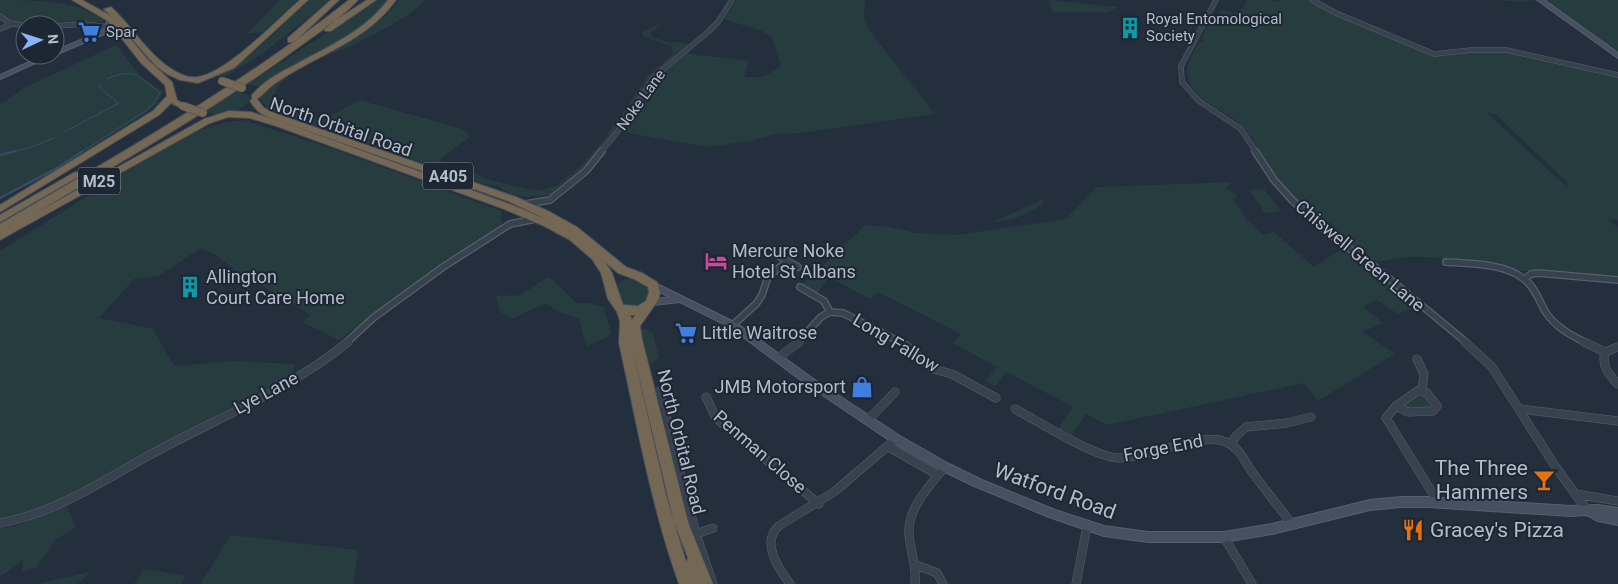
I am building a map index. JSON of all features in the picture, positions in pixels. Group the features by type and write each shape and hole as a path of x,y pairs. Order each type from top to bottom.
{"highway":[{"path":"76,0 97,10 108,26 121,31 144,61 166,81 172,95 182,86 231,66 304,0"},
{"path":"90,0 107,8 122,19 150,54 171,74 180,78 199,79"},
{"path":"291,40 335,0"},
{"name":"M25","path":"0,220 194,104 308,29 345,0"},
{"name":"M25","path":"0,229 249,78 354,0"},
{"path":"249,78 270,68 372,0"},
{"path":"227,115 245,108 270,81 364,28 385,10 392,0"},
{"name":"North Orbital Road","path":"199,79 222,81 253,93 254,99 264,112 526,204 573,229 622,270 632,274"},
{"name":"North Orbital Road","path":"172,95 173,101 202,113 246,114 265,119 536,219 570,236 590,252 603,266 612,286"},
{"name":"M25","path":"0,208 156,113 172,95"},
{"name":"M25","path":"0,238 174,138 207,121 227,115"},
{"path":"632,274 645,279 653,285 655,294 649,305 633,311 622,310 616,305 612,286 622,278 632,274"},
{"name":"North Orbital Road","path":"649,305 636,321 634,331 655,394 675,498 694,558 705,584"},
{"name":"North Orbital Road","path":"622,310 626,318 625,343 661,504 673,547 687,584"},
{"path":"694,558 692,572 694,584"}],"main road":[{"name":"Watford Road","path":"680,299 695,304 733,324 809,381 868,420 891,442 942,471 986,486 1087,526 1148,537 1224,537 1292,524 1370,505 1401,502 1438,502 1571,511 1586,509"}],"street":[{"name":"Noke Lane","path":"526,204 550,200 586,171 622,126 654,77 708,32 718,22 732,0"},
{"name":"Chiswell Green Lane","path":"1216,0 1181,66 1182,82 1199,101 1241,129 1274,180 1315,221 1374,266 1492,367 1555,466 1586,509"},
{"path":"1312,0 1336,13 1434,54 1449,54 1472,50 1506,50 1618,75"},
{"path":"1540,0 1618,56"},
{"path":"0,16 15,24"},
{"path":"0,29 12,24"},
{"path":"65,25 85,24 108,26"},
{"path":"65,48 108,26"},
{"path":"2,75 26,65"},
{"path":"546,214 550,200"},
{"path":"510,224 515,217 515,210"},
{"name":"Lye Lane","path":"0,523 23,518 80,494 302,374 328,358 373,318 443,266 510,224 517,221 536,219"},
{"path":"777,255 798,267"},
{"path":"733,324 756,304 762,295 768,277 787,261"},
{"path":"1446,262 1490,267 1525,279 1550,319 1557,326 1605,352 1618,348"},
{"path":"1525,279 1531,274 1538,273 1618,280"},
{"name":"Watford Road","path":"653,285 680,299"},
{"path":"800,287 824,301 830,312"},
{"name":"Watford Road","path":"649,305 680,299"},
{"name":"Long Fallow","path":"778,358 799,342 821,317 830,312 847,314 907,346 933,370 952,374 996,398"},
{"path":"1605,352 1604,364 1618,384"},
{"path":"1417,359 1424,374 1422,390"},
{"path":"1396,406 1408,412 1435,410 1436,404 1427,393 1417,390 1396,406 1387,416 1388,423 1438,502"},
{"path":"868,420 895,392"},
{"path":"655,394 660,405 663,404 696,534 713,584"},
{"name":"Penman Close","path":"706,397 716,418 819,504"},
{"name":"Forge End","path":"1015,409 1095,452 1116,458 1131,457 1209,439 1231,444"},
{"path":"1520,409 1618,421"},
{"path":"1292,524 1252,472 1242,454 1231,444 1239,432 1251,425 1281,424 1311,417"},
{"path":"790,584 776,562 772,538 774,530 780,524 819,504 891,442"},
{"path":"915,584 916,564 909,534 910,518 942,471"},
{"path":"1576,494 1618,501"},
{"name":"Watford Road","path":"1586,509 1618,512"},
{"name":"Watford Road","path":"1586,509 1598,516 1618,520"},
{"path":"1076,584 1087,526"},
{"path":"696,534 713,528"},
{"path":"1224,537 1252,584"},
{"path":"916,564 937,572 942,577 943,584"}],"green space":[{"path":"0,0 42,1 82,9 105,21 65,26 65,15 15,15 15,23 8,20 0,11"},
{"path":"280,0 298,0 263,32 247,34"},
{"path":"309,0 330,0 262,54 225,77 216,76 254,52"},
{"path":"377,0 389,0 384,9 356,31 258,86 248,84"},
{"path":"399,0 426,0 411,13 384,29 296,71 286,78 278,88 274,98 282,107 324,120 359,100 459,128 467,132 469,137 439,160 490,180 527,189 541,190 557,186 582,165 602,142 649,75 673,54 670,46 643,36 642,33 661,24 650,33 654,38 689,45 663,67 616,133 562,189 552,195 526,197 511,194 497,186 484,184 268,109 260,99 262,94 275,81 358,35 386,16"},
{"path":"737,0 865,0 864,20 874,37 935,114 800,133 776,134 750,141 708,147 622,132 659,75 685,53 749,61 744,77 762,77 781,67 772,38 760,30 723,19"},
{"path":"1048,0 1118,7 1108,12 1053,12"},
{"path":"1247,0 1279,2 1281,0 1309,0 1333,14 1435,56 1501,51 1524,54 1618,77 1618,220 1608,219 1618,228 1618,278 1535,271 1512,271 1473,262 1427,257 1406,257 1375,262 1362,253 1324,225 1289,193 1274,175 1246,130 1231,117 1205,101 1192,86 1187,68 1199,42 1205,41 1201,39 1206,28 1221,10 1239,14","holes":["1485,111 1496,115 1568,183 1568,188"]},
{"path":"1497,0 1542,0 1518,2"},
{"path":"1542,0 1618,0 1618,55"},
{"path":"116,45 141,77 163,92 158,102 145,114 47,175 0,200 0,105 24,88"},
{"path":"238,91 248,95 250,98 242,108 223,114 204,112"},
{"path":"244,120 342,152 501,211 502,227 453,257 339,340 302,322 311,315 234,269 214,254 201,248 159,276 134,279 99,318 155,329 154,331 174,366 234,361 294,364 293,374 46,507 7,519 0,519 0,251 172,143 207,127"},
{"path":"1231,182 1226,189 1237,194 1237,197 1233,199 1246,219 1263,235 1274,232 1314,267 1335,253 1347,249 1373,269 1415,308 1398,314 1377,300 1363,306 1383,323 1363,332 1395,354 1318,401 1304,383 1107,425 1086,414 1071,436 1058,429 1073,407 1007,372 995,386 985,381 997,367 953,343 961,334 878,292 870,299 829,277 830,273 820,268 866,225 888,227 916,233 957,235 1066,219 1097,187"},
{"path":"1264,189 1281,211 1265,213 1249,190"},
{"path":"1041,200 1043,201 1042,204 1025,214 1013,219 993,222"},
{"path":"816,272 829,277 817,293 802,284"},
{"path":"547,277 559,285 576,303 590,303 604,307 611,333 604,339 586,346 579,318 561,313 545,303 512,319 500,312 496,296 521,295"},
{"path":"634,278 645,286 650,294 650,298 639,308 623,305 618,298 618,284 626,279"},
{"path":"643,328 653,333 659,357 650,366 641,329"},
{"path":"1417,393 1425,394 1434,408 1408,411 1401,406"},
{"path":"66,505 76,527 55,540 37,567 23,572 22,560 0,576 0,528 16,526"},
{"path":"231,535 358,550 353,584 200,584"},
{"path":"145,569 185,576 181,584 134,584"},
{"path":"90,572 77,584 36,584"}],"waterway":[{"path":"82,152 145,111 153,104 160,93 136,75 116,75 107,79"},
{"path":"64,132 119,103 101,89 99,86 102,83"},
{"path":"11,152 35,146 54,138"},
{"path":"0,155 16,151"},
{"path":"0,198 57,168 83,151"}],"place":[{"name":"Royal Entomological Society","path":"1130,28"},
{"name":"Spar","path":"89,32"},
{"name":"Mercure Noke Hotel St Albans","path":"716,261"},
{"name":"Allington Court Care Home","path":"190,287"},
{"name":"Little Waitrose","path":"686,333"},
{"name":"JMB Motorsport","path":"862,387"},
{"name":"The Three Hammers","path":"1544,480"},
{"name":"Gracey's Pizza","path":"1413,530"}]}
